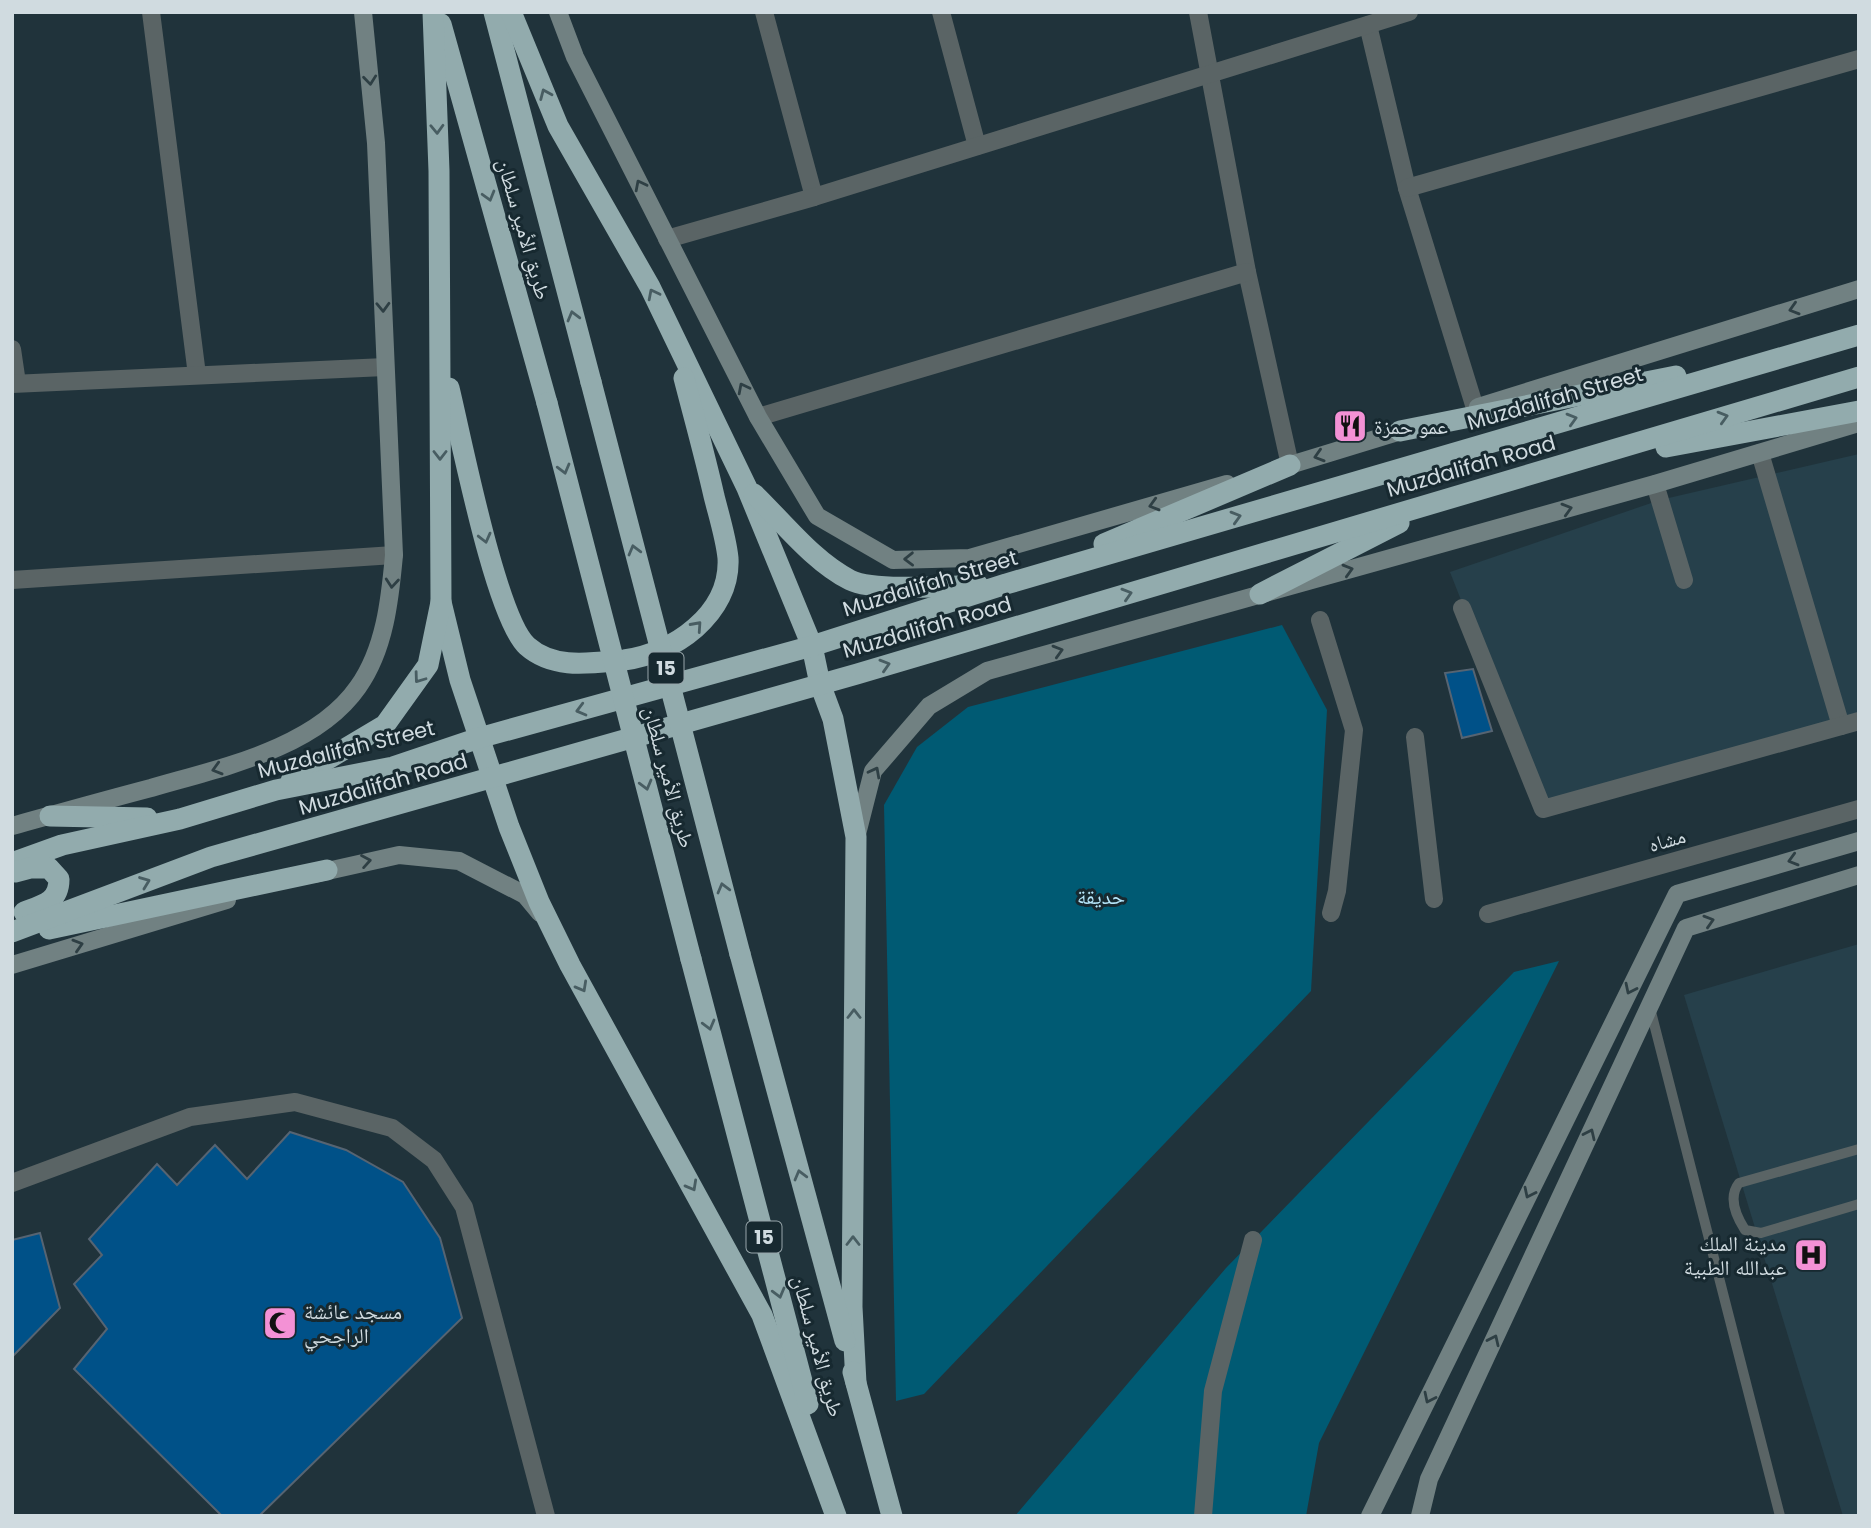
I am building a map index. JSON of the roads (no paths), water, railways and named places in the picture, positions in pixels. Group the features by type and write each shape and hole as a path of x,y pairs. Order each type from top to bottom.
{"highway":[{"path":"435,12 439,171 442,602 460,680 514,840 551,926 762,1315 836,1516"},
{"name":"طريق الأمير سلطان","path":"435,12 547,403 836,1516"},
{"name":"طريق الأمير سلطان","path":"494,12 740,954 892,1516"},
{"path":"511,12 558,126 650,287 747,488 812,646 820,684 832,719 856,837 852,1307 856,1383"},
{"path":"440,352 493,567 508,611 526,645 555,662 582,664 641,658 689,636 709,613 723,587 728,560 721,524 671,330"},
{"name":"Muzdalifah Street","path":"12,863 62,845 180,819 276,790 394,766 479,738 812,646 1006,584 1859,335"},
{"path":"1399,431 1815,348"},
{"name":"Muzdalifah Road","path":"12,934 211,858 857,674 1859,377"},
{"path":"1493,485 1655,449 1859,411"},
{"path":"747,488 824,562 852,582 911,588 1006,584 1290,465"},
{"path":"1261,594 1443,500"},
{"path":"276,790 385,725 428,666 442,602"},
{"path":"845,635 825,652 829,669 857,674"},
{"path":"449,748 471,757 474,772 458,789"},
{"path":"50,816 180,819"},
{"path":"12,873 30,867 49,868 60,879 60,889 51,902 12,916"},
{"path":"12,934 327,870"}],"street":[{"path":"151,12 197,375"},
{"path":"12,826 271,752 318,726 358,688 375,654 390,603 394,555 376,143 363,12"},
{"path":"558,12 575,57 758,417 817,516 893,560 970,558 1290,465 1859,289"},
{"path":"764,12 814,197"},
{"path":"942,12 977,146"},
{"path":"1198,12 1247,272 1290,465"},
{"path":"667,239 814,197 1400,14"},
{"path":"1368,25 1407,188 1475,408"},
{"path":"1407,188 1859,59"},
{"path":"758,417 1247,272"},
{"path":"12,349 14,383 385,367"},
{"path":"856,837 873,771 929,706 987,671 1655,484 1859,423"},
{"path":"1760,453 1841,726"},
{"path":"1655,484 1684,580"},
{"path":"12,580 394,555"},
{"path":"1462,608 1544,809 1859,721"},
{"path":"1320,620 1353,730 1337,891 1332,913"},
{"path":"1415,737 1434,899"},
{"name":"مشاه","path":"1488,914 1859,809"},
{"path":"1370,1516 1677,894 1859,841"},
{"path":"12,965 327,870 399,855 459,861 525,895 551,926"},
{"path":"1420,1516 1429,1479 1686,928 1859,875"},
{"path":"12,1183 190,1116 295,1102 392,1128 434,1160 464,1207 546,1516"},
{"path":"1203,1516 1213,1391 1253,1240"}],"lane":[{"path":"1650,1006 1780,1516"},
{"path":"1859,1149 1739,1183 1734,1190 1733,1201 1738,1219 1745,1230 1761,1233 1859,1204"}],"place":[{"name":"عمو حمزة","path":"1350,426"},
{"name":"مدينة الملك عبدالله الطبية","path":"1811,1255"},
{"name":"مسجد عائشة الراجحي","path":"280,1323"}],"park label":[{"name":"حديقة","path":"1101,896"}]}
